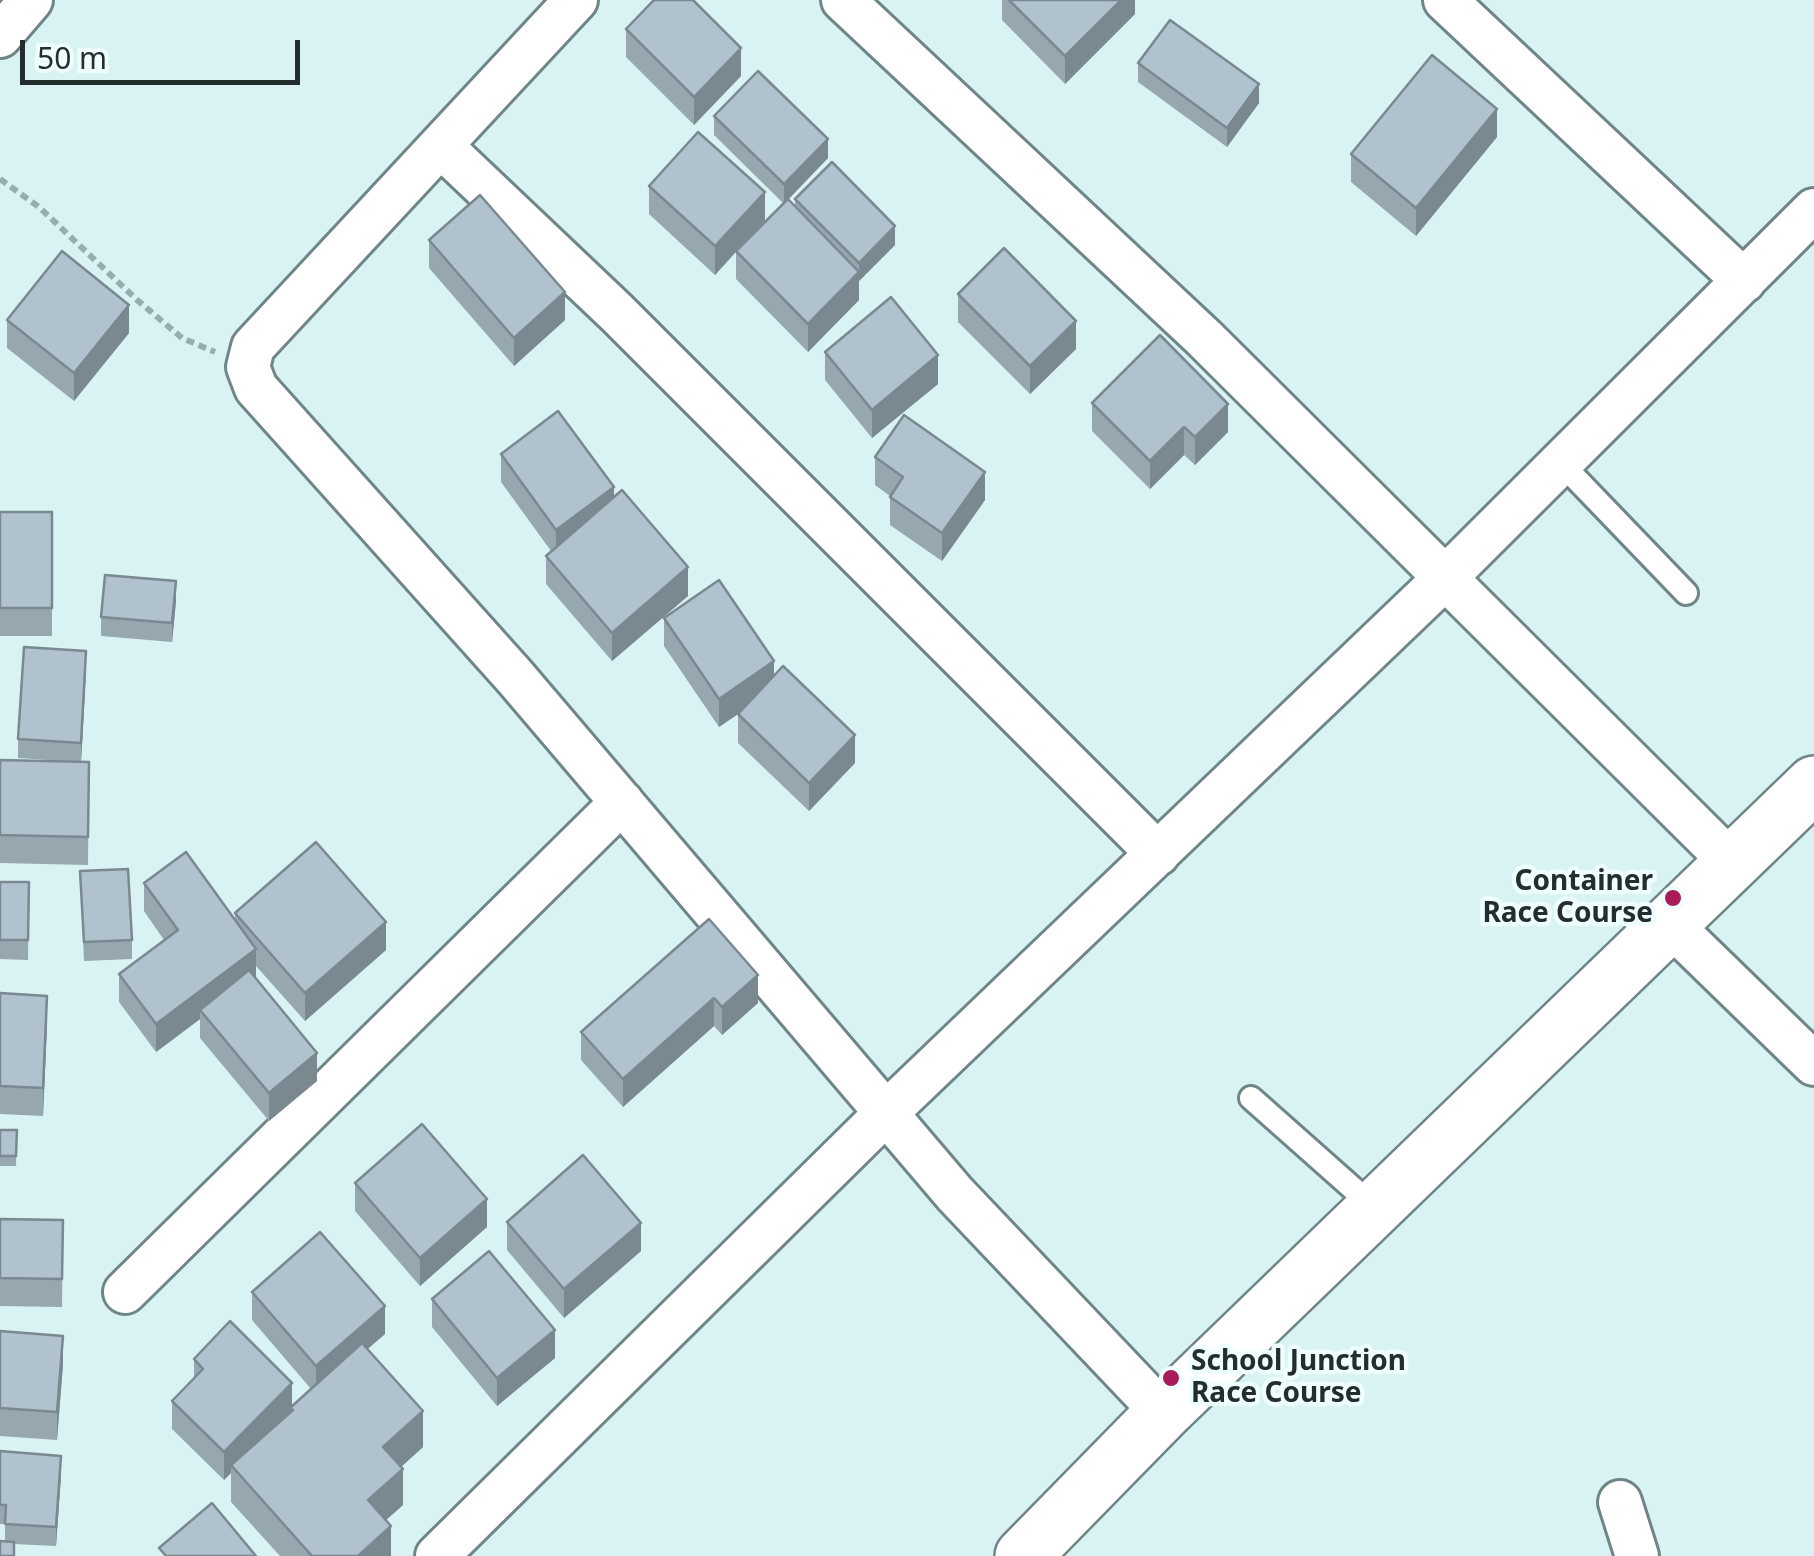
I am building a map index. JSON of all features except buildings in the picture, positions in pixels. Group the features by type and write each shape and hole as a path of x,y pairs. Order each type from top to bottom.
{"street":[{"path":"0,36 32,0"},
{"path":"576,0 253,347 248,367 256,388 515,677 955,1194 1163,1413"},
{"path":"844,0 1204,338 1733,864"},
{"path":"1445,0 1744,281"},
{"path":"441,146 631,326 1158,854"},
{"path":"437,1556 885,1114 1444,579 1814,210"},
{"path":"1023,1556 1163,1413 1814,784"},
{"path":"125,1292 622,802"},
{"path":"1670,924 1814,1064"},
{"path":"1620,1502 1637,1556"}],"lane":[{"path":"1561,463 1686,593"},
{"path":"1251,1098 1375,1208"}],"path":[{"path":"0,179 39,207 182,338 248,367"}],"place":[{"name":"Container Race Course","path":"1673,898"},
{"name":"School Junction Race Course","path":"1171,1378"}]}
